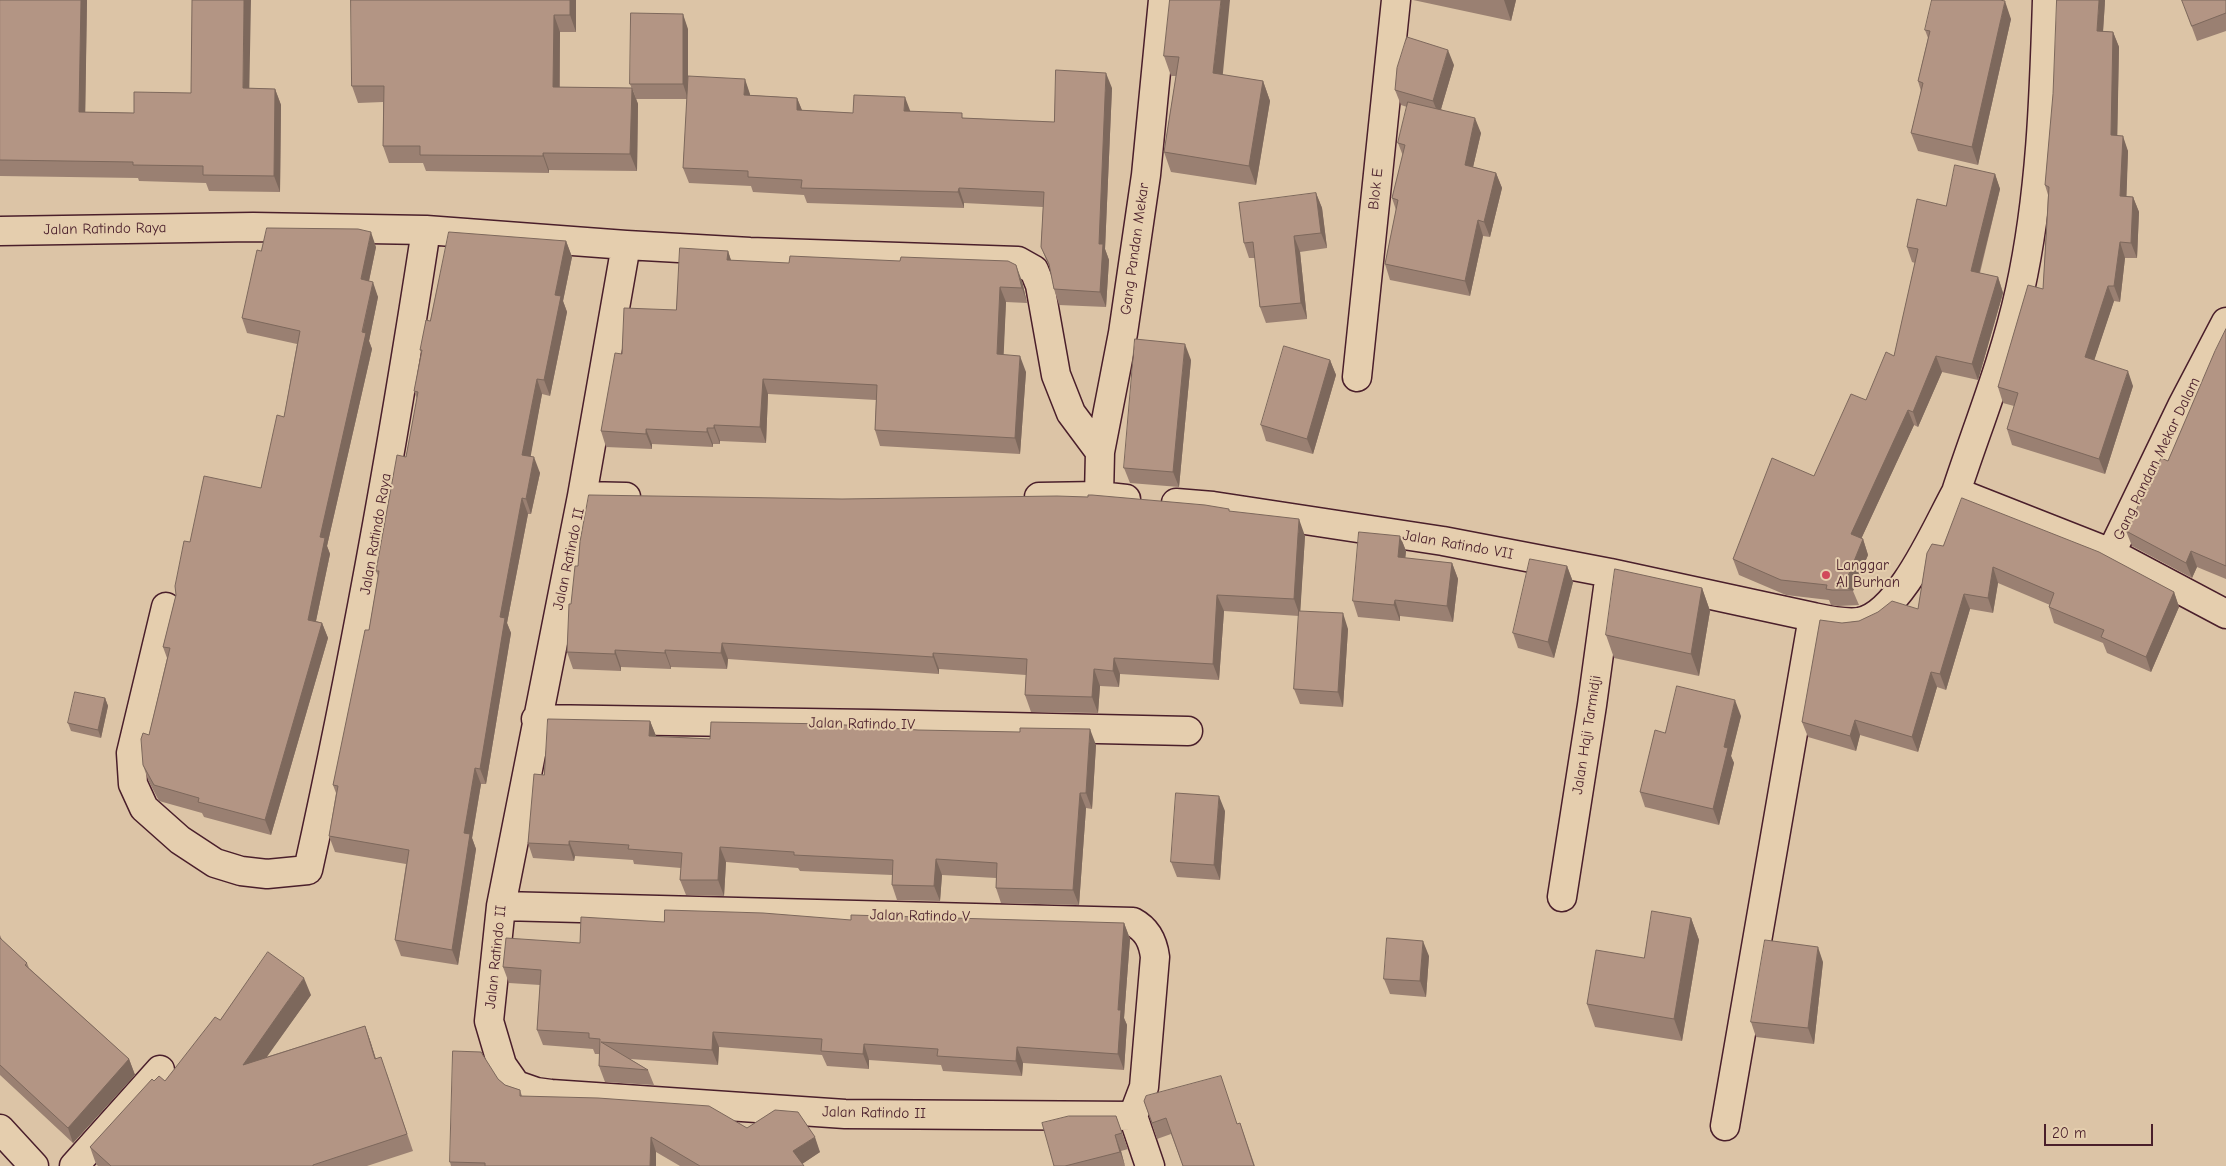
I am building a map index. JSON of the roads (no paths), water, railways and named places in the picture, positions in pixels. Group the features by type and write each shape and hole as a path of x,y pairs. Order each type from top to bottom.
{"street":[{"name":"Gang Pandan Mekar","path":"1099,496 1100,452 1123,333 1146,175 1163,0"},
{"name":"Blok E","path":"1357,377 1396,0"},
{"path":"1725,1126 1813,617 1859,622 1875,615 1904,586 1956,492 2012,326 2030,240 2043,124 2047,0"},
{"name":"Jalan Ratindo Raya","path":"0,231 253,227 426,230 373,556 339,730 308,870 267,874 241,871 214,863 180,840 144,808 133,784 131,754 166,607"},
{"path":"426,230 626,246 1018,261 1027,264 1034,270 1040,285 1059,382 1071,412 1100,452"},
{"name":"Jalan Ratindo II","path":"626,246 582,496 536,719 501,906 489,1021 502,1065 516,1085 536,1092 845,1114 1132,1116"},
{"name":"Gang Pandan Mekar Dalam","path":"1956,492 2111,553 2182,406 2226,322"},
{"path":"582,496 651,497"},
{"name":"Jalan Ratindo VII","path":"1012,498 1099,496 1213,506 1443,542 1610,573 1813,617"},
{"path":"2111,553 2226,614"},
{"name":"Jalan Haji Tarmidji","path":"1562,897 1592,705 1610,573"},
{"name":"Jalan Ratindo IV","path":"536,719 1188,731"},
{"name":"Jalan Ratindo V","path":"501,906 1133,922 1147,932 1154,945 1155,958 1144,1087 1132,1116"},
{"path":"74,1166 160,1070"},
{"path":"1132,1116 1150,1166"},
{"path":"0,1128 34,1166"}],"place":[{"name":"Langgar Al Burhan","path":"1826,575"}]}
